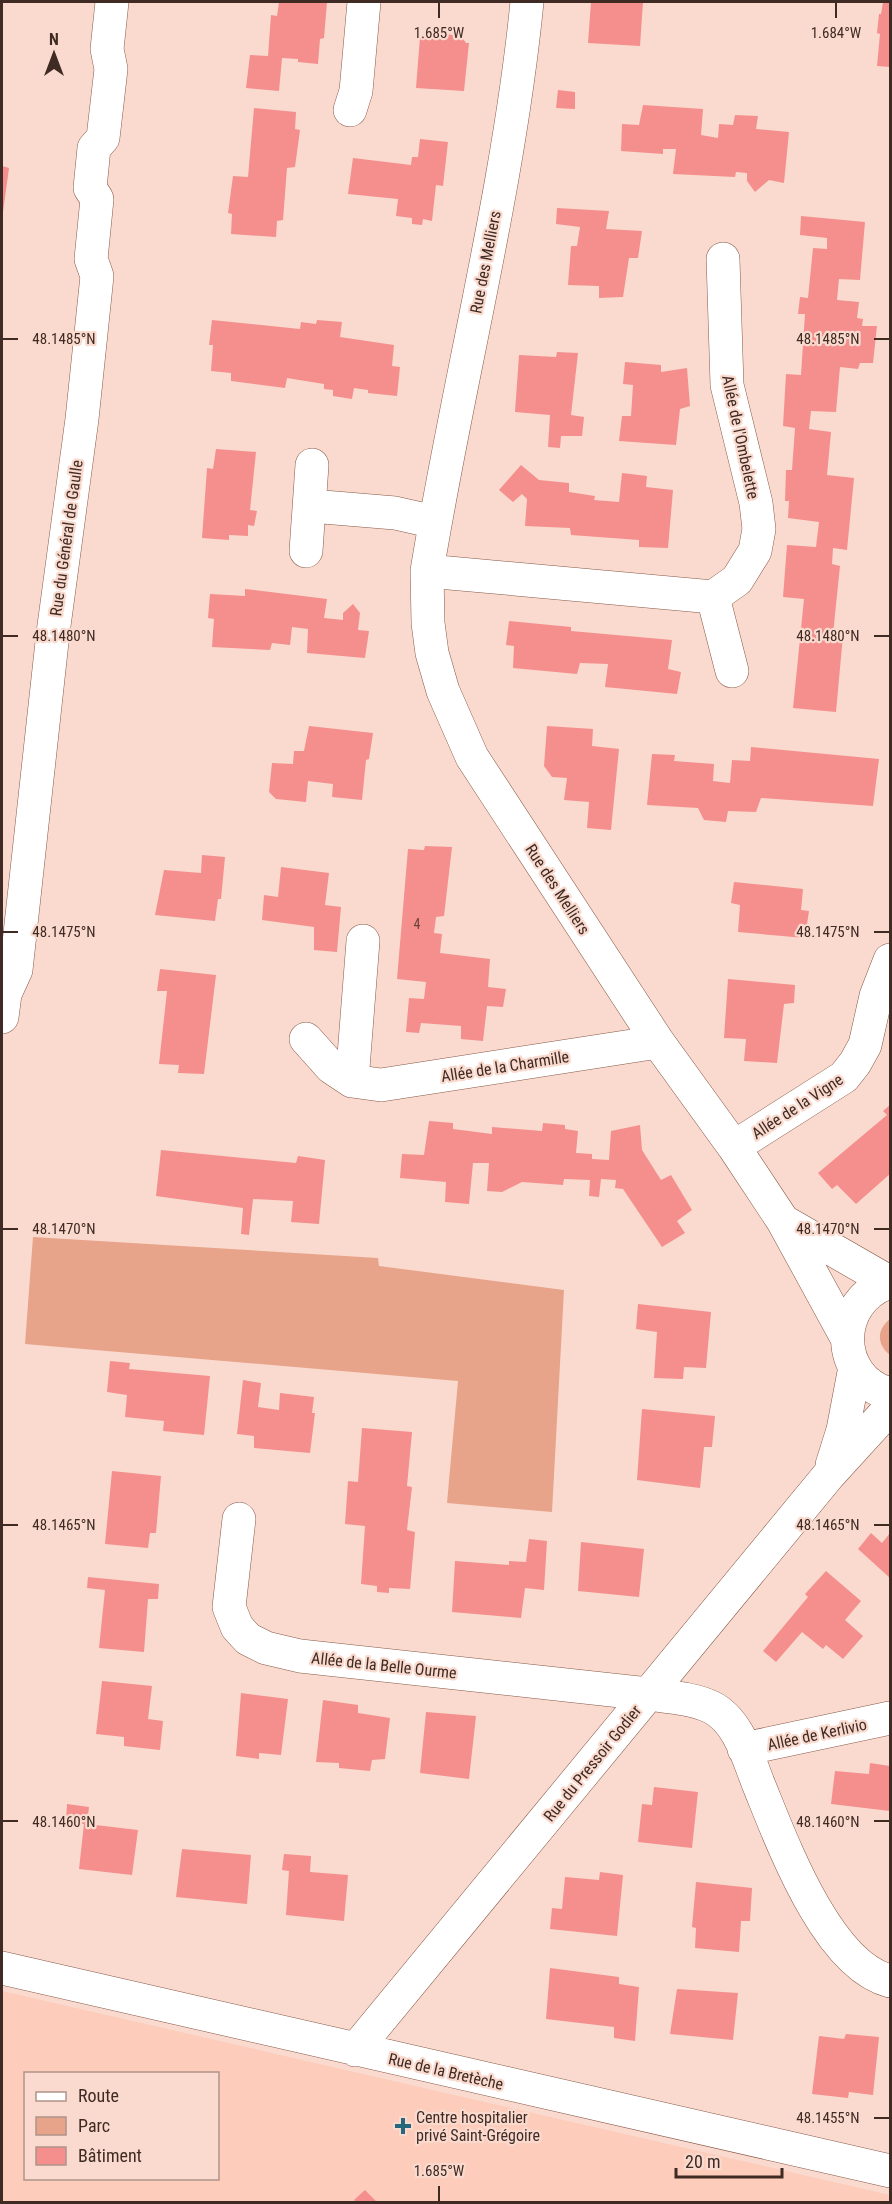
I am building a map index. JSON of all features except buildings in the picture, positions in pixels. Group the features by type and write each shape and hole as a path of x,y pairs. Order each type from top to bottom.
{"street":[{"name":"Rue du Général de Gaulle","path":"3,997 16,970 53,633 82,419 97,276 91,259 97,199 108,190 114,152 103,138 111,69 107,49 112,2"},
{"name":"Rue du Général de Gaulle","path":"111,69 126,48 132,2"},
{"path":"350,110 356,91 364,2"},
{"name":"Rue des Melliers","path":"528,2 521,69 509,140 427,571 428,623 432,653 443,691 472,757 658,1042 734,1147 783,1221 863,1378 874,1387 891,1394"},
{"name":"Rue du Général de Gaulle","path":"2,944 80,276 91,259"},
{"name":"Allée de l'Ombelette","path":"713,597 737,580 755,551 759,529 756,503 727,386 723,259"},
{"path":"306,551 311,506 312,465"},
{"path":"311,506 395,513 435,522"},
{"path":"427,571 713,597 732,671"},
{"path":"352,1081 363,941"},
{"name":"Allée de la Vigne","path":"734,1147 844,1077 865,1045 876,996 891,960"},
{"name":"Allée de la Charmille","path":"306,1039 331,1067 352,1081 381,1085 658,1042"},
{"name":"Rue des Melliers","path":"783,1221 890,1282"},
{"name":"Rue du Pressoir Godier","path":"828,1476 843,1430 851,1353 852,1314 867,1294 890,1282"},
{"name":"Rue du Pressoir Godier","path":"355,2050 828,1476 891,1408"},
{"name":"Allée de la Belle Ourme","path":"239,1519 230,1607 237,1627 248,1639 266,1648 300,1656 648,1694"},
{"name":"Allée de Kerlivio","path":"648,1694 681,1699 711,1708 731,1724 744,1749 791,1863 820,1916 846,1952 861,1967 882,1979 891,1981"},
{"name":"Allée de Kerlivio","path":"744,1749 891,1718"},
{"name":"Rue de la Bretèche","path":"2,1968 891,2171"}],"shaded area":[{"name":"Centre hospitalier privé Saint-Grégoire","path":"2,1991 890,2195 890,2202 2,2202"}],"green space":[{"path":"33,1237 378,1258 379,1266 564,1290 552,1512 447,1503 458,1381 25,1344"},
{"path":"890,1319 890,1355 883,1347 880,1333"}],"place":[{"name":"Centre hospitalier privé Saint-Grégoire","path":"403,2126"}]}
